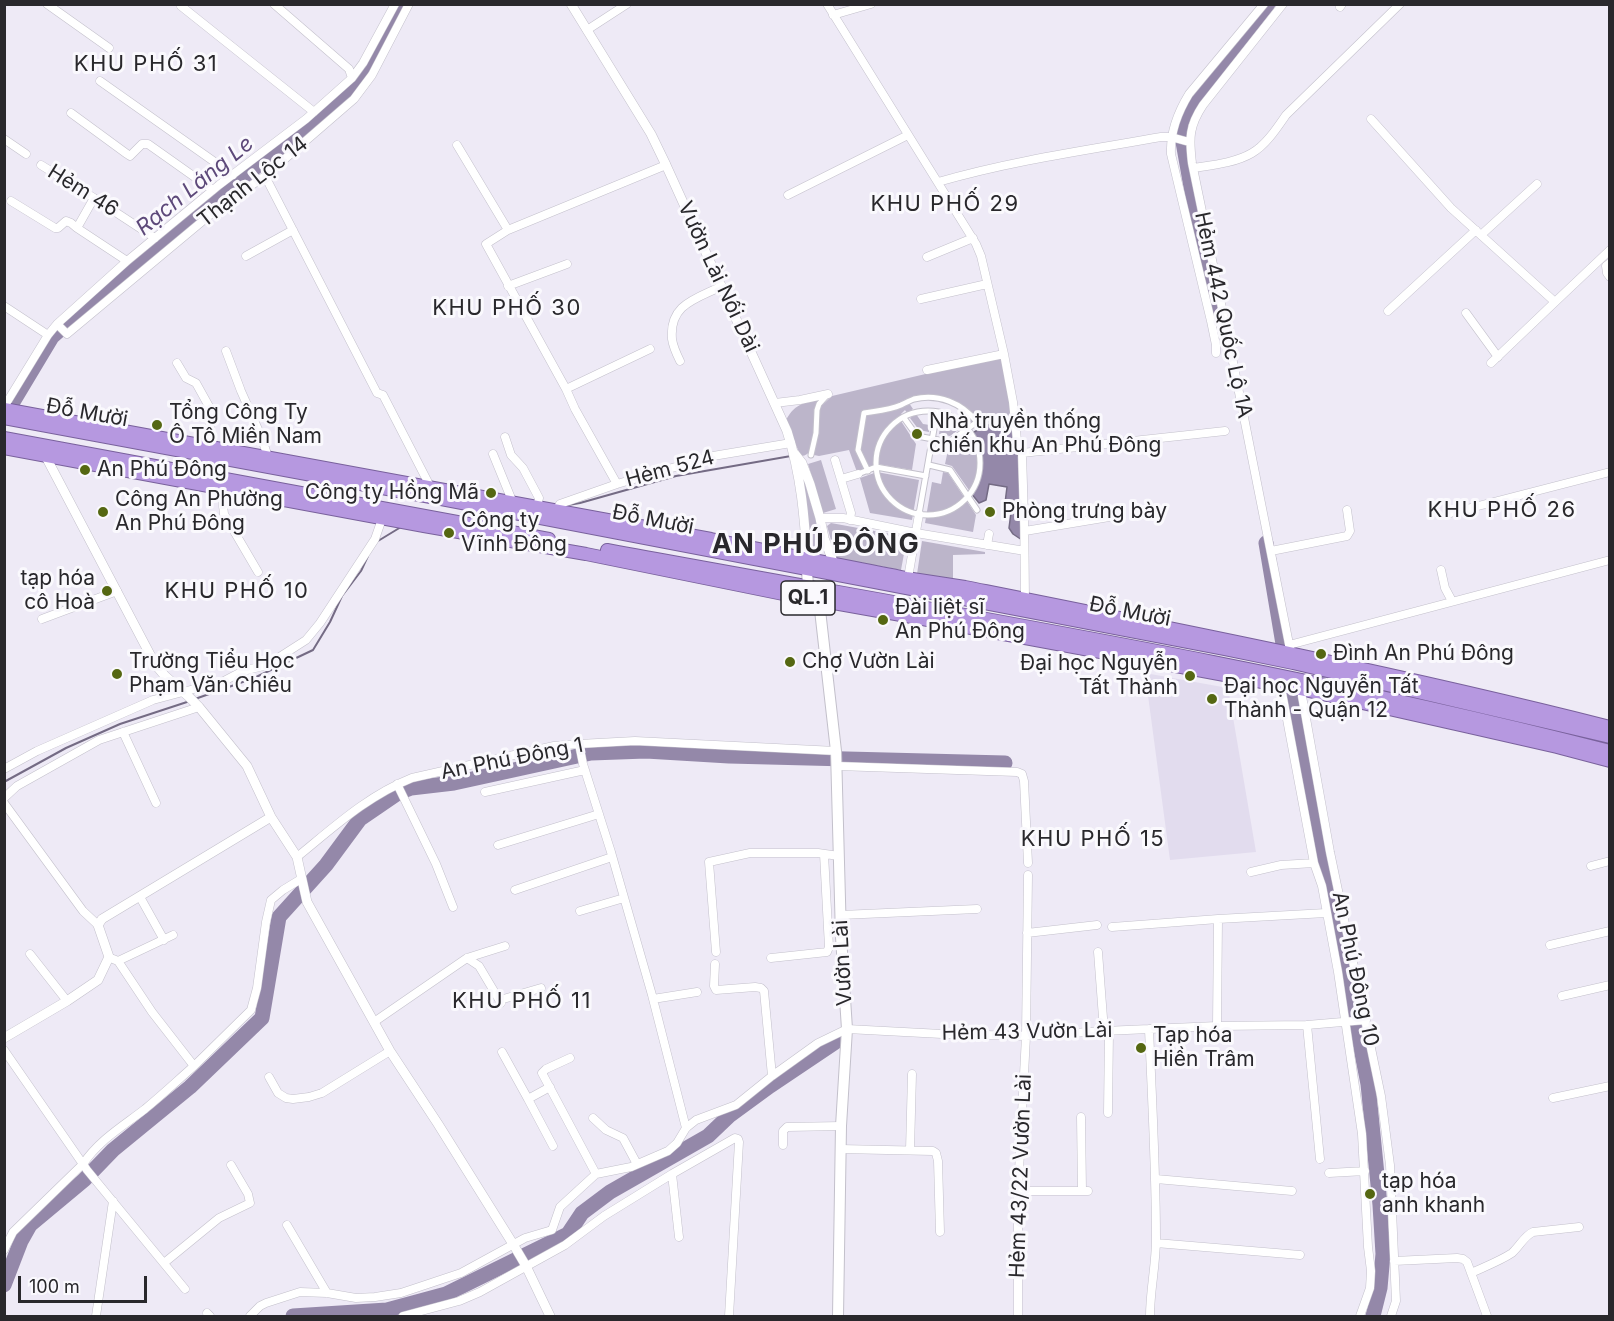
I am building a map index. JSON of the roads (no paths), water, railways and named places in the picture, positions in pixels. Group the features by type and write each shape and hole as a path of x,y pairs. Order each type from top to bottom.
{"highway":[{"name":"Đỗ Mười","path":"4,408 268,457 433,492 807,565 1291,654 1610,737"},
{"name":"Đỗ Mười","path":"4,418 433,492 513,502 711,539 807,565"},
{"name":"Đỗ Mười","path":"4,438 46,451 221,488 384,513"},
{"name":"Đỗ Mười","path":"4,448 46,451 384,513 818,598 904,604 1280,680 1610,761"},
{"name":"Đỗ Mười","path":"831,569 964,587 1071,608 1291,654 1610,727"},
{"name":"Đỗ Mười","path":"1300,685 1415,704 1610,751"}],"main road":[{"name":"Vườn Lài","path":"807,565 818,598 836,759 847,1029 840,1149 838,1317"},
{"name":"Vườn Lài","path":"818,598 831,569"}],"street":[{"path":"47,4 109,48"},
{"path":"274,4 349,69 352,78"},
{"name":"Thạnh Lộc 14","path":"4,408 57,324 127,261 213,190 306,119 352,78 363,63 395,4"},
{"name":"Thạnh Lộc 14","path":"57,324 68,334 217,209 266,176 354,99 372,75 409,4"},
{"name":"Vườn Lài Nối Dài","path":"572,4 651,134 775,403 793,448 801,490 807,565"},
{"path":"587,30 627,4"},
{"path":"827,4 973,238 981,256 1016,415 1018,450 1022,453 1023,508 1026,531 1025,600"},
{"path":"833,15 871,4"},
{"path":"1216,353 1211,321 1171,154 1171,137 1189,94 1264,4"},
{"name":"Hẻm 442 Quốc Lộ 1A","path":"1283,4 1199,111 1185,141 1193,168 1229,342 1291,654"},
{"path":"1193,168 1243,157 1254,152 1273,133 1286,115 1363,43 1400,4"},
{"path":"181,6 314,112"},
{"path":"100,81 233,175"},
{"path":"70,113 130,156 142,144 148,144 213,190"},
{"path":"306,119 316,132"},
{"path":"1371,119 1451,208 1555,302"},
{"path":"788,195 908,135"},
{"path":"938,182 965,174 1161,137 1185,141"},
{"name":"Hẻm 46","path":"4,139 26,154"},
{"path":"457,145 508,230"},
{"name":"Hẻm 46","path":"41,165 155,238"},
{"path":"617,484 486,244 508,230 666,165"},
{"path":"266,176 377,393 383,395 433,492"},
{"path":"1388,311 1537,184"},
{"path":"77,228 94,198"},
{"path":"12,201 55,228 66,221 71,223 127,261"},
{"path":"246,256 293,230"},
{"path":"927,257 973,238"},
{"path":"1466,313 1495,360 1610,250"},
{"path":"1610,263 1606,266 1606,273 1610,277"},
{"path":"508,286 567,264"},
{"path":"921,299 987,284"},
{"path":"680,362 672,340 674,319 679,309 722,286"},
{"path":"4,306 48,335"},
{"path":"566,389 650,349"},
{"path":"226,351 268,457"},
{"path":"927,370 1004,354"},
{"path":"177,363 186,378 196,383 211,410 210,447"},
{"path":"775,403 828,394"},
{"path":"811,455 816,433 817,410 828,394"},
{"path":"868,471 858,450 864,413 916,399 939,398 958,405 970,413 977,422 949,442 917,436 904,418"},
{"path":"921,412 937,412 955,419 968,430 976,444 980,471 977,482 960,505 944,513 919,514 903,508 892,500 881,485 876,467 877,455 882,439 893,425 921,412"},
{"path":"908,578 937,412"},
{"path":"1022,453 1225,430"},
{"path":"505,437 512,455 523,468 539,498 537,507"},
{"name":"Hẻm 524","path":"556,510 560,504 617,484 713,456 793,448"},
{"name":"Vườn Lài","path":"793,448 802,463 820,518 831,569"},
{"path":"46,451 155,664 197,706 247,766 271,818 297,857 307,902 390,1051 514,1246 550,1317"},
{"path":"493,454 513,502"},
{"path":"835,460 851,513 850,520"},
{"path":"928,465 950,470 977,510"},
{"path":"841,479 876,467 926,476"},
{"path":"1451,513 1610,472"},
{"path":"221,488 224,514 258,572"},
{"path":"1271,551 1347,536 1350,531 1347,510"},
{"path":"4,769 38,751 153,700 185,694 224,681 243,671 267,665 306,640 320,623 375,539 384,513"},
{"path":"1026,531 1109,517"},
{"path":"820,518 843,518 1019,550"},
{"path":"987,545 989,534"},
{"path":"1291,654 1452,601 1610,560"},
{"path":"1441,570 1445,588 1452,601"},
{"path":"42,620 117,591"},
{"path":"1280,680 1314,863 1322,885 1348,1021 1362,1134 1371,1267 1371,1281 1360,1317"},
{"name":"An Phú Đông 10","path":"1300,685 1329,852 1382,1096 1390,1165 1396,1301 1391,1317"},
{"path":"4,798 17,786 99,740 197,706"},
{"path":"123,732 156,803"},
{"name":"An Phú Đông 1","path":"297,857 358,807 412,778 554,746 580,748 636,741 1017,772 1022,774 1024,781 1028,863"},
{"path":"580,748 653,999 686,1128"},
{"path":"485,792 584,768"},
{"path":"399,787 436,864 453,908"},
{"path":"4,803 82,911 98,925 114,959 194,1066"},
{"path":"498,845 599,814"},
{"path":"98,925 102,919 271,818"},
{"path":"716,952 709,862 750,854 839,856"},
{"path":"771,958 827,952 829,947 824,854"},
{"path":"515,890 612,857"},
{"path":"1591,866 1610,861"},
{"path":"1251,872 1314,863"},
{"name":"Hẻm 43/22 Vườn Lài","path":"1018,1317 1018,1191 1026,1036 1029,875"},
{"path":"4,1250 13,1232 85,1167 91,1153 113,1132 156,1100 251,1010 272,900 283,890 302,882"},
{"path":"140,897 164,940"},
{"path":"580,911 624,898"},
{"path":"841,915 977,909"},
{"path":"1112,927 1326,913"},
{"path":"1217,1026 1218,919"},
{"path":"1028,933 1097,925"},
{"path":"1550,945 1610,931"},
{"path":"4,1038 98,980 102,968 114,959 173,935"},
{"path":"374,1022 467,958 505,946"},
{"path":"1098,952 1107,1031 1108,1113"},
{"path":"30,954 67,1001"},
{"path":"467,958 479,966 501,1001 541,988"},
{"path":"715,964 714,986 716,990 755,987 764,991 772,1076"},
{"path":"1562,996 1610,985"},
{"path":"653,999 697,992"},
{"name":"Hẻm 43 Vườn Lài","path":"847,1029 1026,1036 1217,1026 1307,1025 1364,1020"},
{"path":"1307,1025 1320,1159"},
{"path":"250,1317 266,1303 300,1292 327,1293 356,1298 401,1293 461,1273 525,1238 552,1230 560,1207 596,1174 631,1167 669,1151 686,1128 696,1120 736,1105 818,1043 847,1029"},
{"path":"1149,1029 1156,1179 1156,1243 1150,1294 1150,1317"},
{"path":"4,1050 85,1167 185,1289"},
{"path":"269,1077 278,1093 286,1098 309,1097 322,1093 390,1051"},
{"path":"502,1052 553,1146"},
{"path":"570,1058 542,1073 596,1174"},
{"path":"910,1150 912,1074"},
{"path":"1553,1098 1610,1086"},
{"path":"528,1099 550,1087"},
{"path":"1018,1191 1085,1191 1081,1117"},
{"path":"593,1118 606,1130 623,1138 637,1164"},
{"path":"783,1145 783,1131 787,1127 841,1126"},
{"path":"403,1317 459,1301 480,1292 524,1264 565,1245 604,1216 729,1140 738,1138 729,1317"},
{"path":"840,1149 933,1151 937,1155 940,1232"},
{"path":"164,1263 219,1218 250,1203 248,1194 231,1165"},
{"path":"1329,1173 1365,1172"},
{"path":"672,1174 679,1237"},
{"path":"1156,1179 1292,1191"},
{"path":"96,1317 113,1201"},
{"path":"287,1225 327,1293"},
{"path":"1471,1273 1510,1254 1528,1234 1579,1227"},
{"path":"1156,1243 1300,1255"},
{"path":"1394,1261 1463,1259 1467,1262 1487,1317"}],"waterway":[{"name":"Rạch Láng Le","path":"13,402 52,337 137,262 351,91 371,64 402,4"},
{"path":"1219,311 1193,198 1181,123 1200,91 1268,4"},
{"path":"568,505 676,476 791,456"},
{"path":"378,541 401,527"},
{"path":"1266,543 1283,644"},
{"path":"195,699 254,678 313,650 342,596 361,571 368,556"},
{"path":"1291,691 1368,1084 1383,1254 1380,1288 1373,1316"},
{"path":"4,782 66,748 120,724 190,701"},
{"path":"4,1285 21,1241 30,1225 84,1180 113,1150 190,1087 262,1018 279,917 326,865 360,819 398,793 411,788 454,783 591,753 646,751 729,756 1005,763"},
{"path":"293,1316 387,1310 446,1294 568,1234 582,1213 610,1192 708,1136 729,1116 837,1041"}],"place":[{"name":"Tổng Công Ty Ô Tô Miền Nam","path":"157,425"},
{"name":"Nhà truyền thống chiến khu An Phú Đông","path":"917,434"},
{"name":"An Phú Đông","path":"85,470"},
{"name":"Công ty Hồng Mã","path":"491,493"},
{"name":"Công An Phường An Phú Đông","path":"103,512"},
{"name":"Phòng trưng bày","path":"990,512"},
{"name":"Công ty Vĩnh Đông","path":"449,533"},
{"name":"tạp hóa cô Hoà","path":"107,591"},
{"name":"Đài liệt sĩ An Phú Đông","path":"883,620"},
{"name":"Đình An Phú Đông","path":"1321,654"},
{"name":"Chợ Vườn Lài","path":"790,662"},
{"name":"Trường Tiểu Học Phạm Văn Chiêu","path":"117,674"},
{"name":"Đại học Nguyễn Tất Thành","path":"1190,676"},
{"name":"Đại học Nguyễn Tất Thành - Quận 12","path":"1212,699"},
{"name":"Tạp hóa Hiền Trâm","path":"1141,1048"},
{"name":"tạp hóa anh khanh","path":"1370,1194"}],"district":[{"name":"KHU PHỐ 31","path":"146,64"},
{"name":"KHU PHỐ 29","path":"945,204"},
{"name":"KHU PHỐ 30","path":"507,308"},
{"name":"KHU PHỐ 26","path":"1502,510"},
{"name":"AN PHÚ ĐÔNG","path":"816,545"},
{"name":"KHU PHỐ 10","path":"237,591"},
{"name":"KHU PHỐ 15","path":"1093,839"},
{"name":"KHU PHỐ 11","path":"522,1001"}]}
